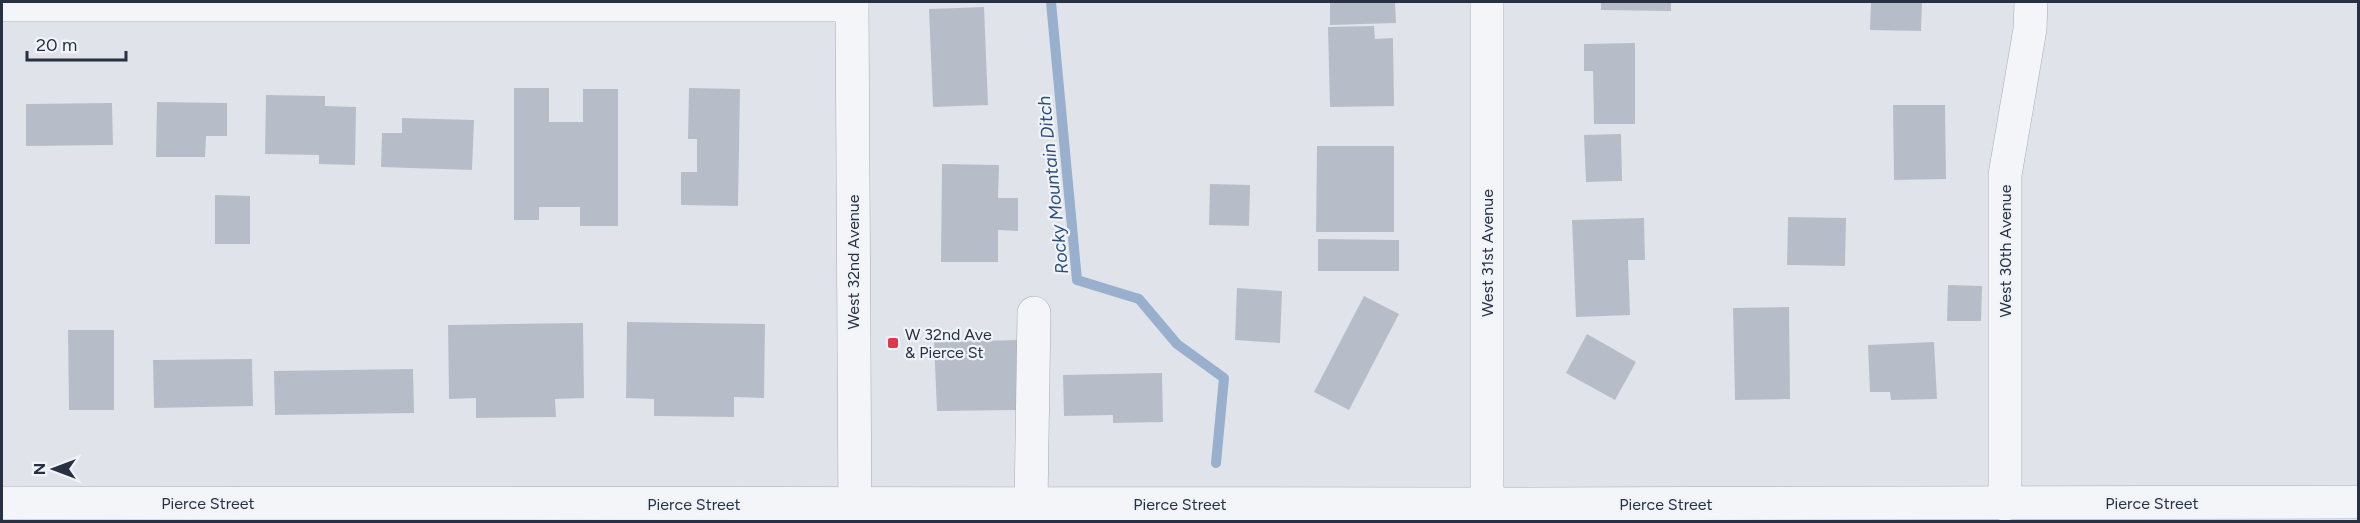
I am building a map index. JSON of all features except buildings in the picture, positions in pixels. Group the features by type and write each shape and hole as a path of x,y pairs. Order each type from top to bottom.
{"street":[{"name":"West 31st Avenue","path":"1487,2 1488,504"},
{"name":"West 30th Avenue","path":"2005,504 2005,175 2030,29 2031,2"},
{"path":"2,5 852,3"},
{"name":"West 32nd Avenue","path":"852,3 855,513"},
{"path":"1031,504 1034,313"},
{"name":"Pierce Street","path":"2,503 366,513 855,513 1031,504 1134,513 1488,504 2358,502"}],"waterway":[{"name":"Rocky Mountain Ditch","path":"1051,2 1077,280 1139,299 1177,344 1224,378 1216,463"}],"place":[{"name":"W 32nd Ave & Pierce St","path":"893,343"}]}
